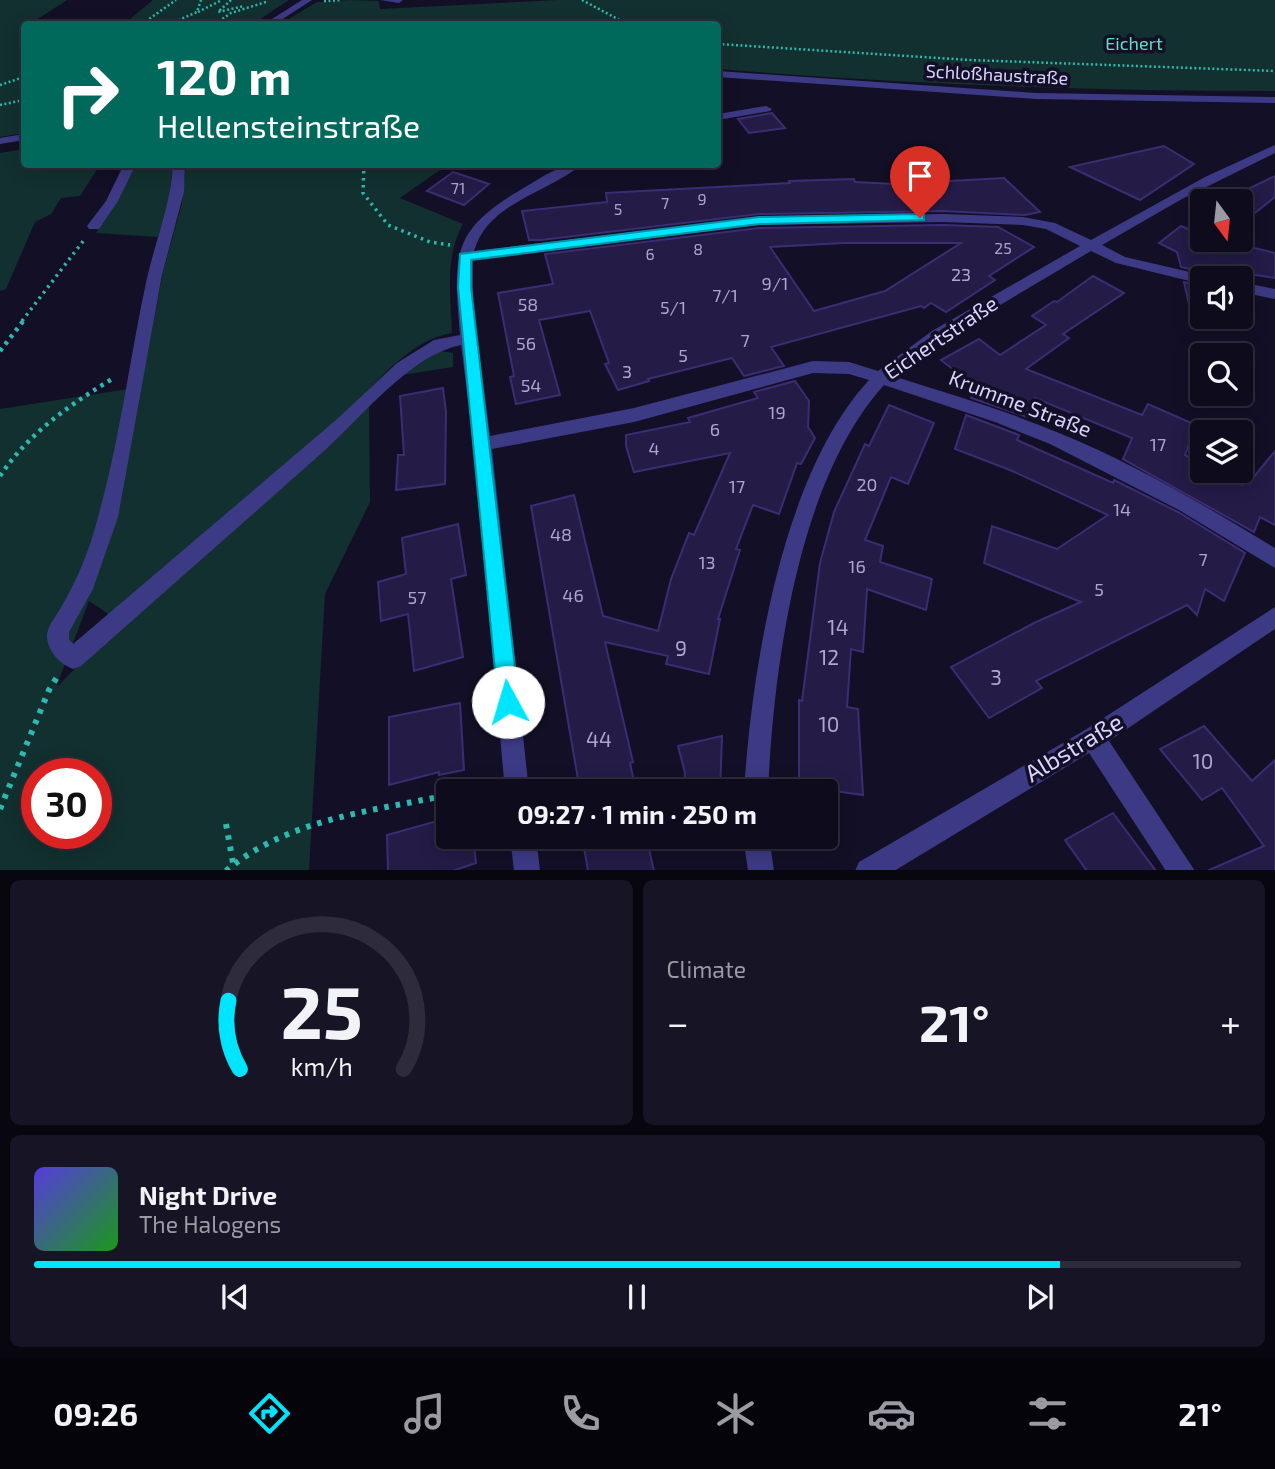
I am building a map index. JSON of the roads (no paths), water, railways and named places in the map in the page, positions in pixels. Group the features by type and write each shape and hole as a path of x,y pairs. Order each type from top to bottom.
{"street":[{"path":"274,21 308,0"},
{"path":"384,0 399,0"},
{"name":"Schloßhaustraße","path":"721,74 1024,95 1275,100"},
{"path":"721,117 766,110"},
{"path":"0,141 21,138"},
{"name":"Eichertstraße","path":"757,779 775,629 802,526 826,462 866,394 881,377 909,355 1092,245 1219,174 1275,149"},
{"path":"94,226 112,201 128,168"},
{"path":"179,168 178,192 155,275 136,364 119,466 99,548 83,589 60,630 58,639 62,649 73,658 333,433 403,367 440,344 470,338"},
{"path":"516,779 483,443 464,287 467,252 474,232 491,216 527,191 569,168"},
{"path":"467,252 711,225 811,218 943,218 1023,221 1063,230 1133,264 1190,276"},
{"path":"1253,289 1275,294"},
{"name":"Krumme Straße","path":"483,443 634,415 813,367 849,368 1001,417 1056,439 1186,504 1275,559"},
{"name":"Albstraße","path":"868,870 1093,738 1247,639 1275,617"},
{"path":"1093,738 1182,870"},
{"path":"525,849 527,870"},
{"path":"758,849 761,870"}],"park label":[{"name":"Eichert","path":"1134,44"}]}
